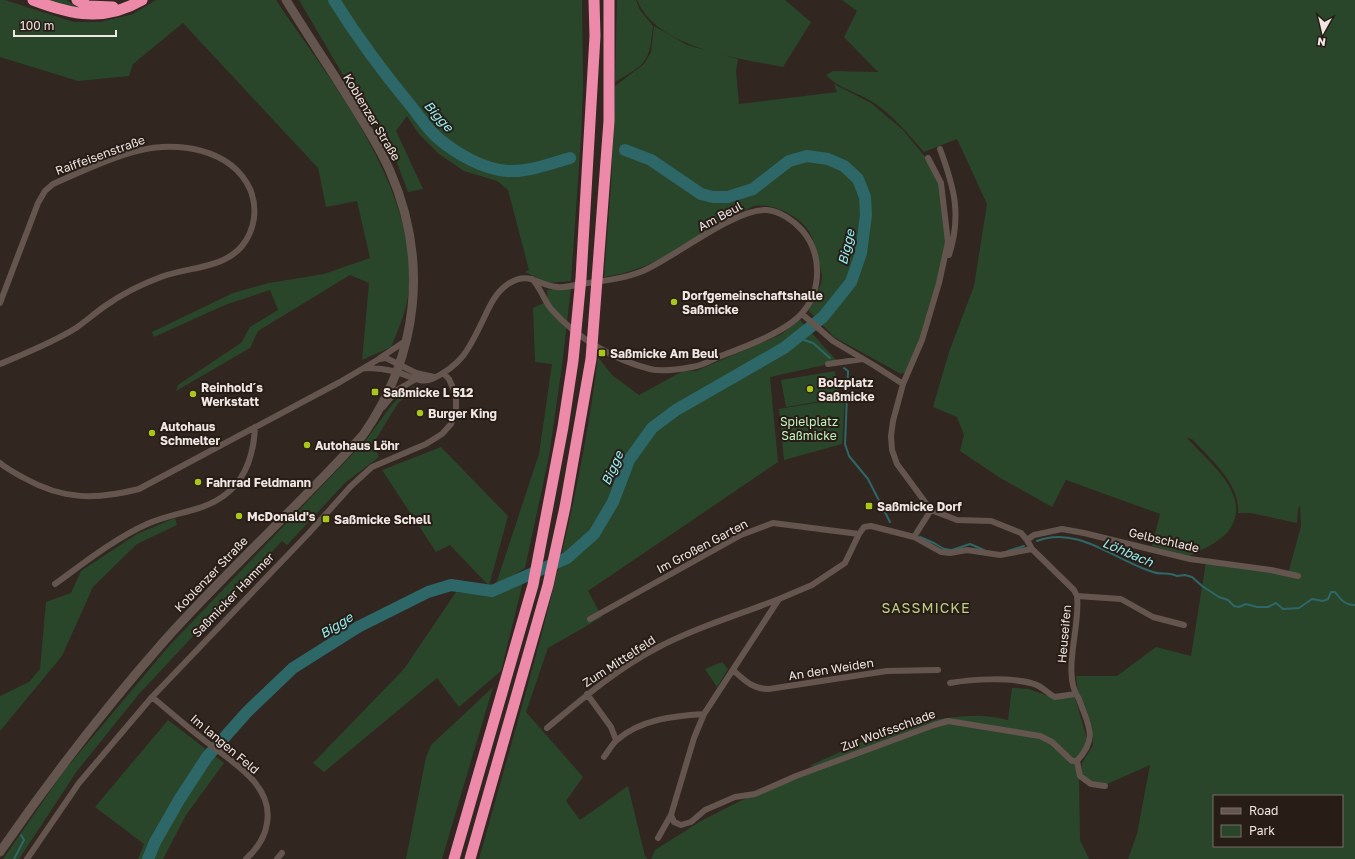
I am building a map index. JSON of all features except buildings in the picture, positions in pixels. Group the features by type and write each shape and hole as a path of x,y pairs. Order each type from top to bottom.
{"highway":[{"path":"33,0 59,10 89,15 105,14 133,5 142,0"},
{"path":"76,0 88,6 111,8 132,0"},
{"path":"454,859 533,585 563,427 573,361 581,278 595,36 594,0"},
{"path":"470,859 548,585 565,507 591,359 609,121 609,0"}],"main road":[{"name":"Koblenzer Straße","path":"2,846 58,770 111,703 166,639 352,447 377,414 398,368 406,340 415,290 408,229 400,195 376,143 286,0"}],"street":[{"name":"Raiffeisenstraße","path":"0,303 38,203 45,191 53,184 135,151 154,147 172,147 209,152 221,157 236,168 246,181 253,196 254,218 251,230 242,246 231,256 210,264 162,276 134,288 106,305 78,327 52,342 0,364"},
{"path":"940,148 954,190 956,209 952,243 922,340 903,384 893,421 891,436 892,450 897,464 931,510 956,520 991,521 1021,533 1032,549 1074,590 1077,596 1121,599 1153,617 1184,625"},
{"path":"928,158 941,183 948,242 939,282"},
{"name":"Am Beul","path":"770,210 790,219 803,231 813,250 818,277 807,306 802,314 777,332 694,367 652,370 607,353 583,337 550,308 540,288 530,279 556,287 624,278 666,259 729,221 754,211 770,210"},
{"path":"379,359 386,358 398,368 416,379 430,380 444,374 464,355 492,301 502,289 516,280 530,279"},
{"path":"802,314 833,341 903,384"},
{"path":"0,463 39,486 63,494 84,497 113,496 139,489 364,368 406,340"},
{"path":"828,364 863,359"},
{"path":"364,368 398,368 434,377"},
{"name":"Saßmicker Hammer","path":"27,859 79,783 152,697 222,622 308,534 351,486 372,467 426,444 442,434 451,424 456,410 456,395 449,379 444,374"},
{"path":"377,414 397,390 416,379"},
{"path":"55,584 125,536 146,524 202,507 218,500 232,490 242,478 250,461 254,444 255,427"},
{"path":"914,537 931,510"},
{"name":"Im Großen Garten","path":"590,619 741,535 773,523 860,534"},
{"path":"658,838 671,815 694,738 704,714 779,599 812,585 845,563 864,526 871,526 914,537 941,552 950,553 966,550 1000,556 1032,549"},
{"name":"Gelbschlade","path":"1027,540 1034,535 1062,529 1190,559 1271,570 1298,576"},
{"name":"Heuseifen","path":"1077,596 1079,609 1072,655 1072,675 1075,694 1079,699 1090,736 1088,749 1077,761"},
{"name":"Zum Mittelfeld","path":"547,728 588,694 654,649 694,631 779,599"},
{"name":"An den Weiden","path":"734,670 748,684 758,689 764,689 887,671 938,670"},
{"path":"950,682 969,679 1025,681 1036,685 1055,697 1075,694"},
{"path":"588,694 611,727 616,740"},
{"name":"Im langen Feld","path":"152,697 225,756 258,786 264,795 268,820 259,845 246,859"},
{"path":"604,757 616,740 652,721 679,716 704,714"},
{"name":"Zur Wolfsschlade","path":"671,815 674,822 681,825 691,822 705,810 735,797 755,794 796,776 934,724 948,721 1040,736 1052,742 1072,761 1077,761"},
{"path":"1077,761 1080,776 1091,784 1105,786"},
{"path":"277,859 282,853"}],"green space":[{"path":"0,0 5,0 74,22 100,22 133,14 156,0 276,0 344,100 366,137 385,174 400,212 408,251 409,289 405,312 391,347 362,360 369,283 350,275 258,331 250,348 176,391 178,385 241,343 250,327 278,310 270,290 225,305 154,337 152,332 233,293 269,283 324,274 370,258 357,201 326,207 318,168 183,23 133,64 129,76 78,81 0,57"},
{"path":"45,0 66,0 81,9"},
{"path":"299,0 582,0 583,86 571,281 549,283 525,272 529,270 508,190 497,181 464,171 439,154 418,133 407,116 396,131 423,189 408,192 393,152 340,70"},
{"path":"617,0 636,0 640,10 653,26 650,48 644,61 640,66 615,82"},
{"path":"637,0 785,0 811,22 783,67 722,55 680,40 662,29 647,16"},
{"path":"842,0 1355,0 1355,859 1128,859 1137,834 1150,765 1105,785 1092,783 1081,775 1082,763 1093,745 1092,727 1078,692 1076,676 1117,676 1156,647 1191,656 1206,562 1271,571 1290,577 1288,574 1301,526 1300,505 1298,509 1297,523 1251,513 1238,513 1235,492 1224,474 1192,439 1187,438 1215,467 1232,491 1236,503 1236,516 1227,533 1212,544 1190,556 1152,546 1160,514 1066,480 1052,507 1002,479 960,451 964,435 957,417 933,407 949,352 974,286 987,204 957,139 924,152 885,111 865,98 842,87 826,75 833,71 878,72 844,37 857,11"},
{"path":"654,26 687,45 738,59 736,71 739,104 837,92 834,84 871,103 903,130 926,158 940,184 946,242 938,282 921,338 907,371 901,374 834,337 809,311 811,302 820,286 822,277 815,246 808,230 804,225 791,215 776,208 769,206 754,206 735,215 663,258 624,273 604,277 611,186 615,86 644,64 651,52"},
{"path":"571,287 562,366 549,456 525,568 495,587 539,454 552,364 535,362 533,308 548,301 547,290"},
{"path":"800,320 838,362 770,377 778,462 588,591 602,617 548,648 526,712 583,777 566,801 580,820 628,786 645,856 648,859 479,859 548,610 563,547 589,421 598,357 612,375 639,395 683,371 696,371 780,335"},
{"name":"Bolzplatz Saßmicke","path":"835,371 839,398 786,407 781,380"},
{"path":"418,385 417,395 408,395 398,403 373,444 379,457 346,482 287,545 282,541 139,694 77,771 19,859 3,859 64,771 169,646 366,440 391,406 406,390"},
{"name":"Spielplatz Saßmicke","path":"845,398 842,444 784,460 779,409"},
{"path":"441,447 508,516 489,586 450,545 436,552 382,470"},
{"path":"175,518 177,525 137,544 93,587 62,656 0,731 0,696 29,682 40,669 46,602 71,593 81,571 137,534"},
{"path":"524,578 501,671 459,707 437,678 324,772 313,763 404,669 456,592 492,596"},
{"path":"722,662 728,669 717,687 705,669"},
{"path":"493,687 442,859 406,859 426,757 431,745"},
{"path":"1012,688 1029,689 1054,698 1074,696 1088,742 1076,762 1079,778 1080,840 1089,859 651,859 655,850 701,821 740,801 837,762 816,767 809,766 884,732 916,723 953,717 982,716 1008,720"},
{"path":"168,720 224,763 186,815 163,859 138,859 144,844 95,807"}],"waterway":[{"name":"Bigge","path":"334,0 390,80 424,123 446,145 480,164 498,170 507,171 531,169 570,158"},
{"name":"Bigge","path":"148,859 155,842 179,800 207,757 247,712 293,668 358,627 428,592 451,585 492,591 567,558 594,534 613,502 629,460 652,428 676,410 784,348 823,317 851,282 861,253 866,215 865,197 858,179 844,166 828,159 807,156 789,161 753,189 728,197 713,197 701,194 651,160 625,150"},
{"path":"800,335 804,340 813,343 830,358"},
{"path":"844,368 848,371 845,444 849,456 868,479 890,522"},
{"path":"920,537 944,549 952,550 970,544 984,550"},
{"name":"Löhbach","path":"1037,541 1052,537 1082,541 1153,572 1192,577 1202,586 1219,597 1228,600 1234,606 1239,607 1246,604 1257,607 1268,607 1276,603 1283,609 1299,608 1312,599 1323,601 1328,599 1331,592 1335,592 1341,600 1346,603 1355,605"},
{"path":"1008,551 1024,546"},
{"path":"14,859 24,840 21,835"}],"place":[{"name":"Dorfgemeinschaftshalle Saßmicke","path":"674,302"},
{"name":"Saßmicke Am Beul","path":"602,353"},
{"name":"Bolzplatz Saßmicke","path":"810,389"},
{"name":"Saßmicke L 512","path":"375,392"},
{"name":"Reinhold´s Werkstatt","path":"193,394"},
{"name":"Burger King","path":"420,413"},
{"name":"Autohaus Schmelter","path":"152,433"},
{"name":"Autohaus Löhr","path":"307,445"},
{"name":"Fahrrad Feldmann","path":"198,482"},
{"name":"Saßmicke Dorf","path":"869,506"},
{"name":"McDonald's","path":"239,516"},
{"name":"Saßmicke Schell","path":"326,519"}],"district":[{"name":"SASSMICKE","path":"926,607"}]}
